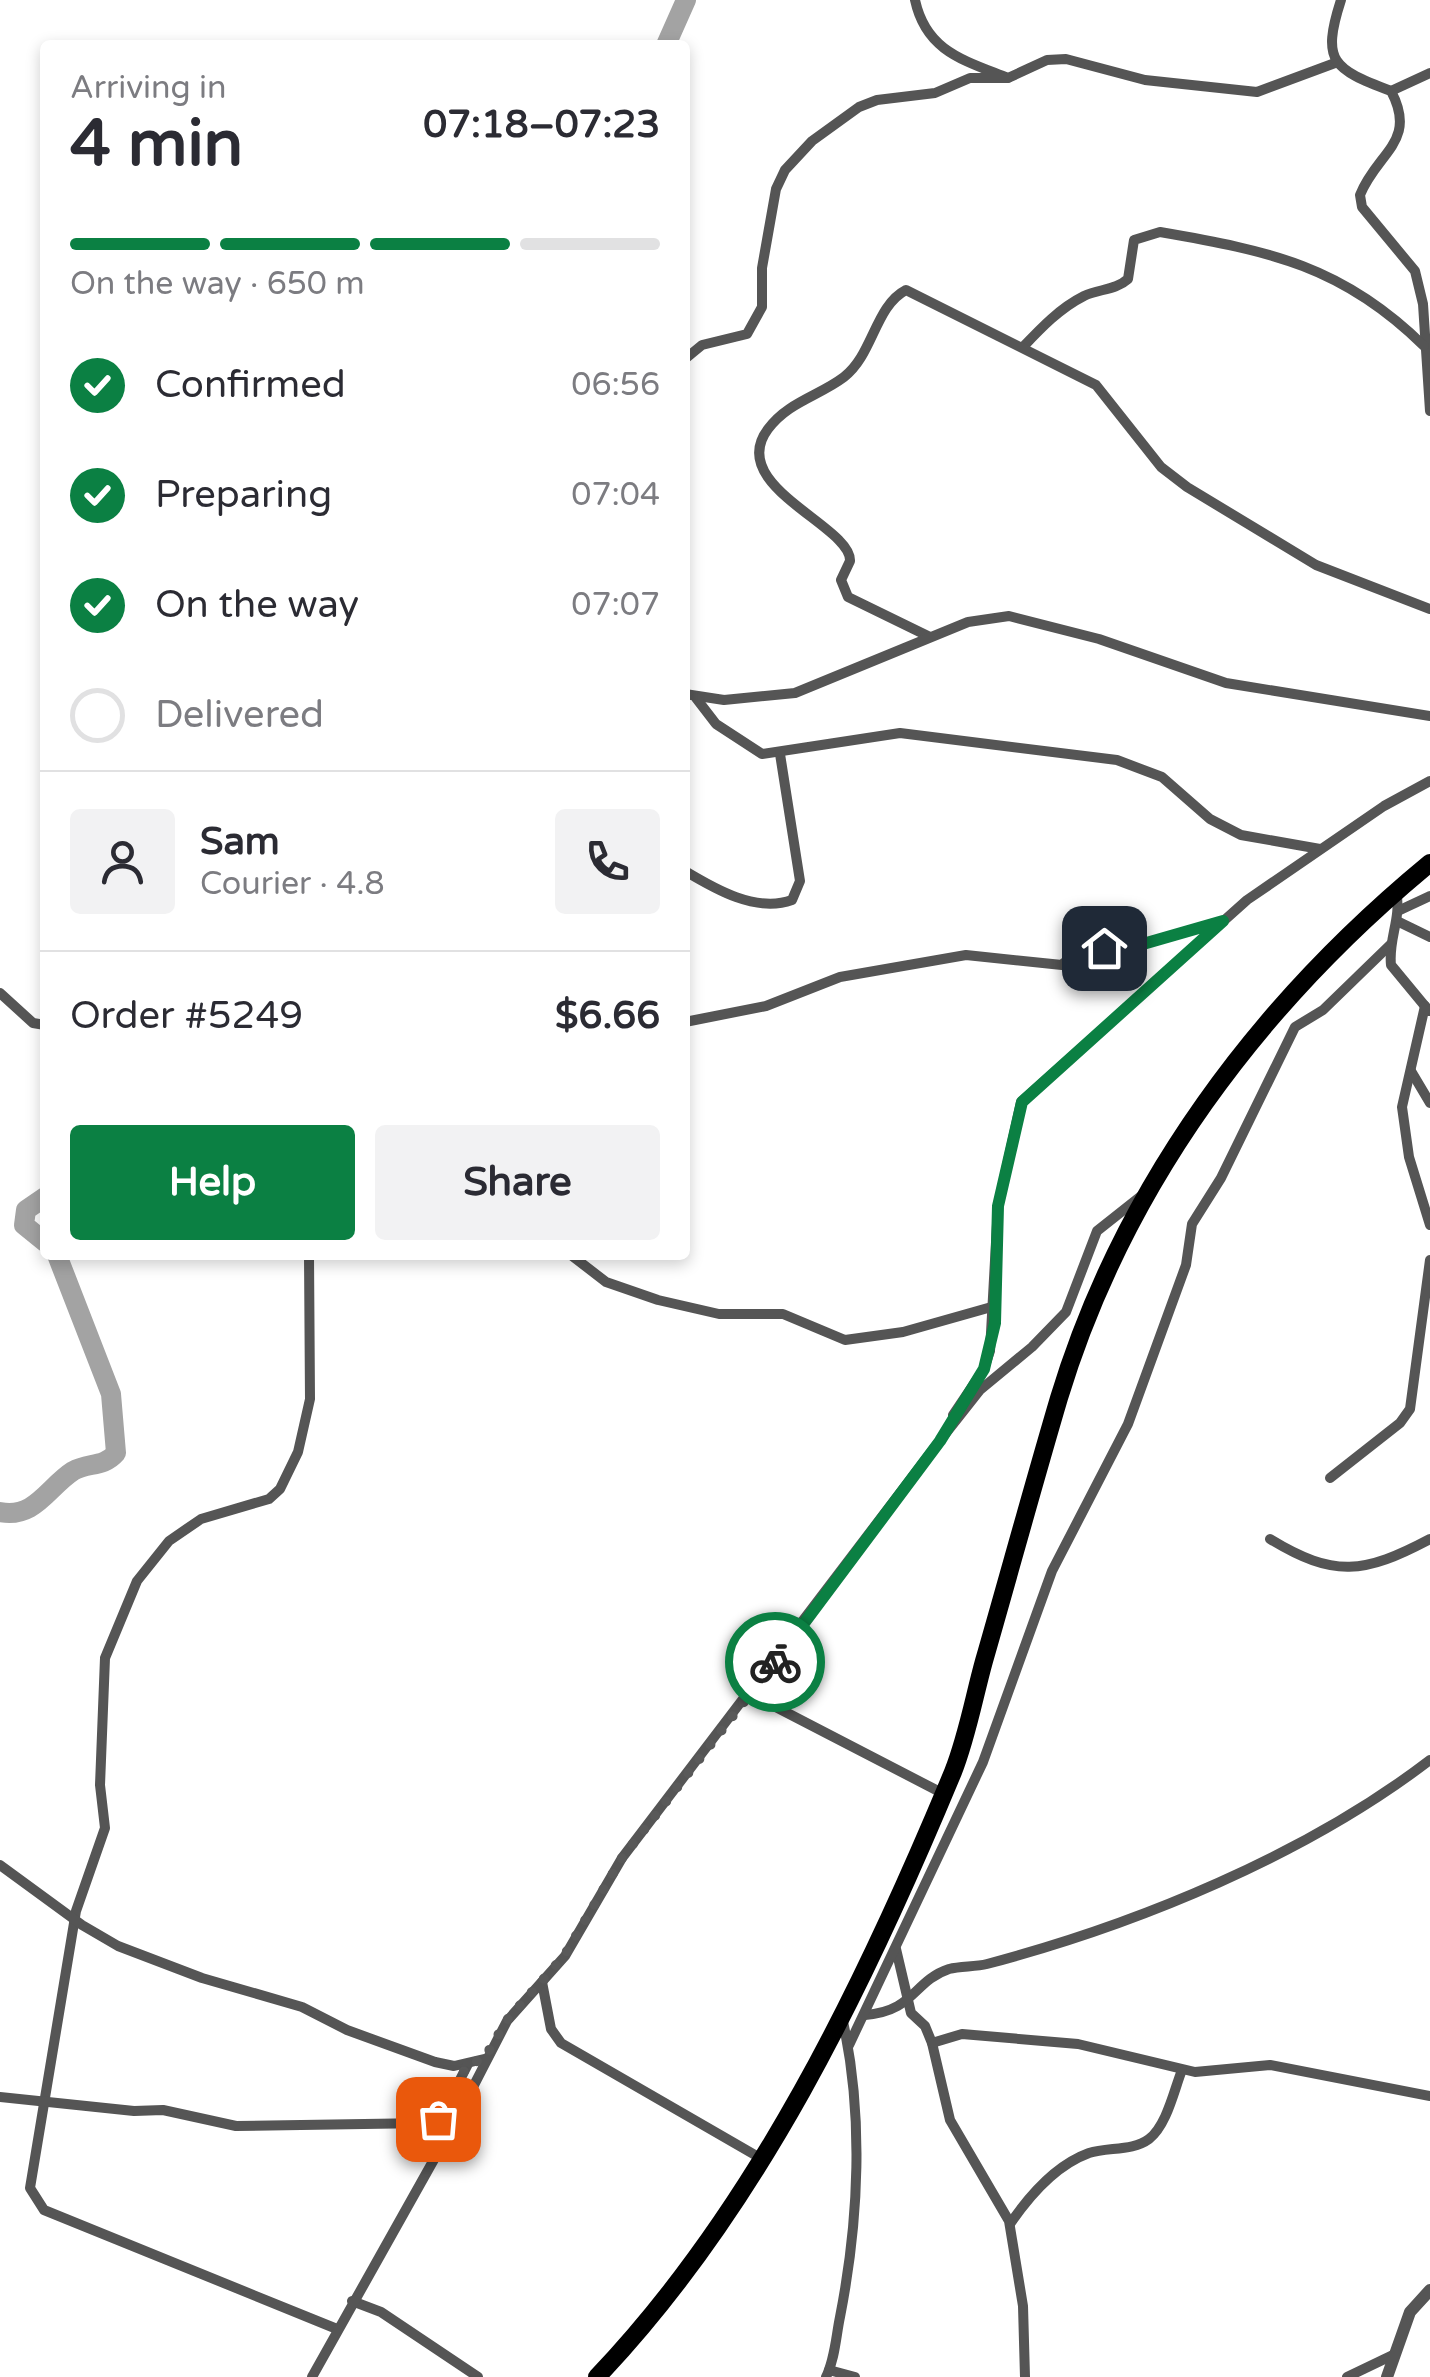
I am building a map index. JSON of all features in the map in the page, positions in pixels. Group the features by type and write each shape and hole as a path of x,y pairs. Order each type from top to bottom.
{"highway":[{"path":"598,2377 729,2214 842,2014 953,1770 1060,1395 1109,1266 1150,1190 1183,1132 1244,1046 1300,980 1430,863"}],"street":[{"path":"915,0 920,24 934,42 1008,78"},
{"path":"1335,63 1329,42 1341,0"},
{"path":"690,355 702,345 740,339 747,334 762,307 762,268 776,190 785,170 812,141 877,100 935,92 970,78 1008,78 1047,60 1066,59 1145,80 1257,92 1335,63 1392,91 1403,119 1399,136 1360,195 1362,207 1415,271 1423,304 1430,411"},
{"path":"1392,91 1430,73"},
{"path":"1023,347 1048,321 1084,296 1123,284 1128,279 1134,240 1160,232 1330,274 1357,289 1424,346"},
{"path":"930,637 863,606 842,590 850,554 777,487 760,450 766,431 796,403 844,378 867,353 891,302 906,290 1096,386 1161,467 1187,487 1316,565 1430,610"},
{"path":"691,696 795,693 968,622 1030,618 1226,683 1430,716"},
{"path":"691,696 735,739 762,754 900,733 1117,760 1162,777 1210,819 1242,835 1322,849"},
{"path":"690,873 742,899 782,904 792,900 800,881 780,754"},
{"path":"940,1441 984,1369 995,1306 998,1206 1022,1102 1223,921 1322,849 1430,781"},
{"path":"1396,891 1400,916 1391,944 1391,965 1427,1009 1402,1107 1403,1128 1430,1225"},
{"path":"1400,916 1430,896"},
{"path":"1400,916 1430,937"},
{"path":"690,1021 766,1006 840,976 979,954 1032,965 1062,965 1078,950 1136,946 1223,921"},
{"path":"848,2045 984,1762 1052,1571 1128,1424 1186,1265 1192,1224 1221,1178 1295,1027 1323,1010 1391,944"},
{"path":"0,992 33,1023 40,1024"},
{"path":"1410,1071 1430,1104"},
{"path":"312,2377 455,2122 507,2020 564,1956 622,1858 980,1390 1032,1348 1066,1312 1097,1231 1114,1214 1150,1190"},
{"path":"309,1260 310,1399 298,1452 280,1490 268,1499 201,1519 169,1542 138,1582 109,1646 104,1674 105,1746 100,1785 105,1828 78,1903 30,2188 38,2206 168,2263 337,2329"},
{"path":"576,1260 590,1273 644,1296 720,1314 782,1314 845,1340 902,1332 995,1306"},
{"path":"1330,1478 1406,1416 1430,1260"},
{"path":"1420,1330 1430,1345"},
{"path":"1270,1539 1306,1562 1353,1567 1401,1554 1430,1539"},
{"path":"757,1684 768,1703 942,1792"},
{"path":"865,2016 888,2013 910,2001 946,1970 988,1963 1208,1888 1301,1843 1430,1760"},
{"path":"0,1865 118,1946 202,1978 302,2006 347,2030 435,2062 468,2064 484,2059"},
{"path":"896,1949 911,2013 925,2026 932,2043 950,2120 1004,2204 1023,2306 1025,2377"},
{"path":"542,1982 551,2029 561,2044 762,2159"},
{"path":"842,2014 848,2045 857,2197 828,2373 855,2377"},
{"path":"932,2043 962,2034 1078,2044 1182,2070 1270,2065 1430,2096"},
{"path":"0,2098 134,2112 163,2110 236,2126 427,2123 443,2113 468,2064"},
{"path":"1010,2224 1024,2204 1064,2166 1088,2154 1140,2144 1153,2136 1182,2070"},
{"path":"1387,2377 1410,2312 1430,2290"},
{"path":"352,2302 381,2312 478,2376"},
{"path":"1348,2377 1395,2354"}],"waterway":[{"path":"668,40 686,0"},
{"path":"40,1200 26,1210 24,1225 40,1238"},
{"path":"0,1512 23,1511 73,1471 106,1461 116,1453 111,1394 59,1260"}],"way so far":[{"path":"438,2119 468,2064 484,2059 507,2020 553,1971 622,1858 775,1662"}],"route":[{"path":"775,1662 940,1441 984,1369 995,1323 998,1206 1008,1145 1022,1102 1046,1076 1115,1020 1223,921 1136,946 1104,948"}]}
